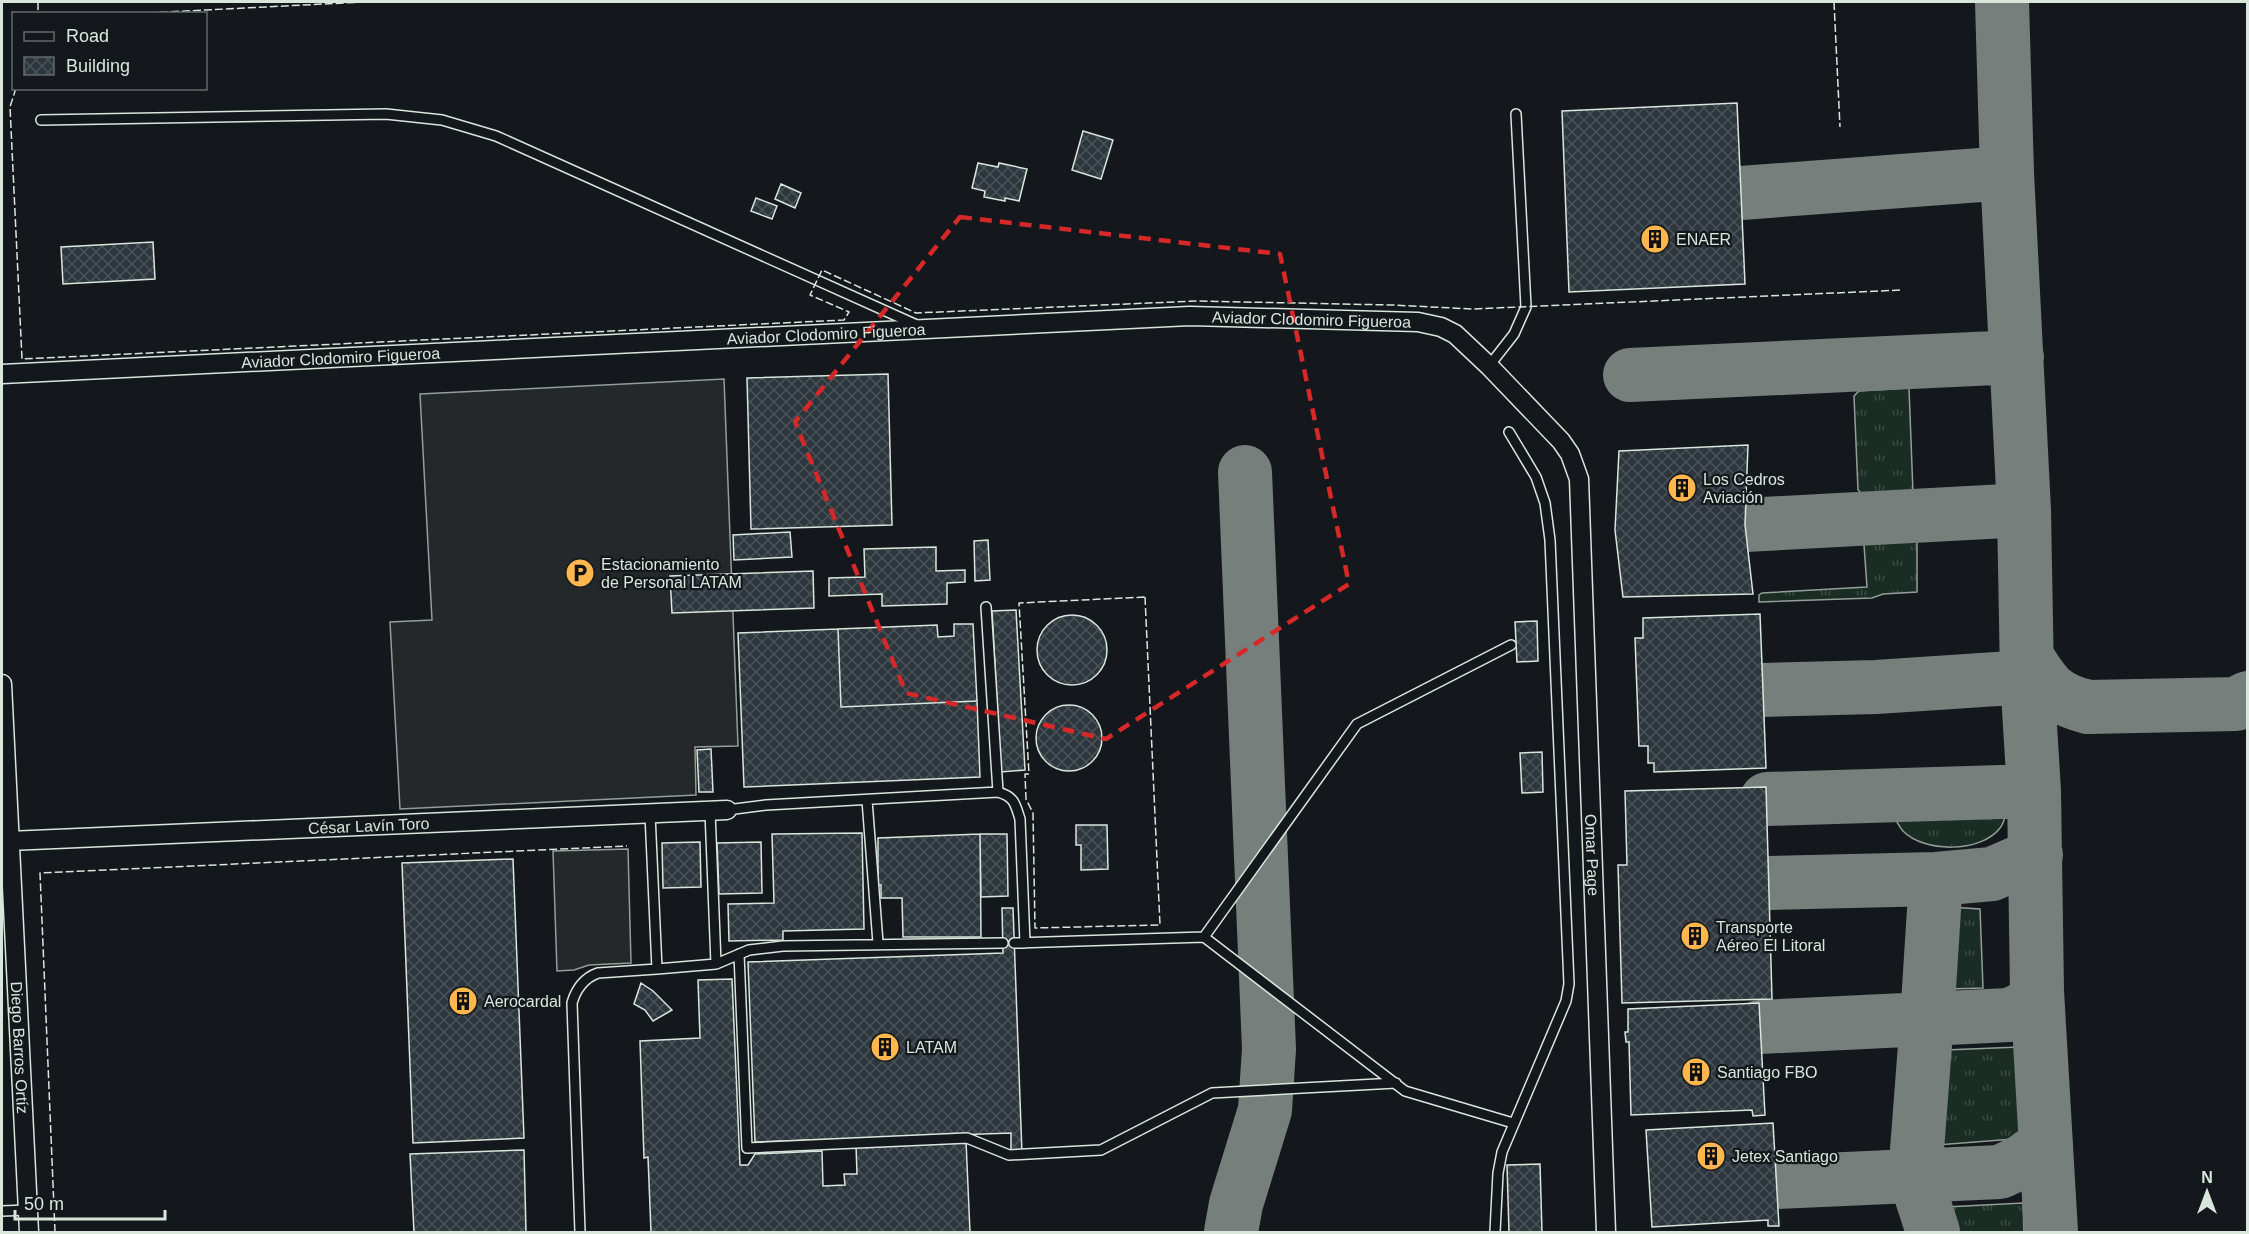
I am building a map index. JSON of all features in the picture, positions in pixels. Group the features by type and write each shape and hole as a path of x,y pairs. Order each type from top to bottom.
{"street":[{"name":"Aviador Clodomiro Figueroa","path":"2,374 1190,316 1418,322 1441,327 1455,334 1489,366 1561,441 1570,454 1579,479"},
{"name":"Omar Page","path":"1579,479 1606,1233"},
{"name":"Diego Barros Ortíz","path":"2,684 29,1233"},
{"name":"César Lavín Toro","path":"9,841 718,810"}],"lane":[{"path":"41,120 386,114 442,120 496,136 926,329"},
{"path":"1489,366 1514,334 1526,307 1516,114"},
{"path":"1495,1233 1498,1173 1502,1152 1566,1001 1569,984 1550,540 1545,503 1536,477 1509,432"},
{"path":"986,607 998,792"},
{"path":"1204,937 1357,724 1511,645"},
{"path":"716,964 718,810 766,805 998,792 1009,795 1020,819 1025,943"},
{"path":"867,800 878,943"},
{"path":"650,813 657,969"},
{"path":"1014,943 1204,937 1405,1091 1513,1123"},
{"path":"580,1233 572,1003 575,992 590,976 598,973 716,964 749,950 783,946 1003,943"},
{"path":"739,954 747,1148 967,1138 1009,1155 1101,1150 1212,1093 1395,1083"},
{"path":"2,1211 28,1210"}],"highlighted area":[{"path":"960,217 1280,254 1349,584 1106,739 906,693 795,422"}],"green space":[{"path":"1909,388 1913,493 1864,495 1858,490 1854,396 1859,391"},
{"path":"1917,529 1917,592 1883,594 1872,598 1759,602 1759,595 1762,593 1867,587 1863,531"},
{"path":"2006,815 2001,827 1991,836 1966,846 1952,847 1924,843 1912,838 1903,831 1895,819"},
{"path":"1950,907 1980,909 1983,988 1948,989"},
{"path":"2019,1047 2022,1134 2014,1139 1937,1145 1945,1050"},
{"path":"2023,1203 2024,1232 1954,1232 1946,1207"}],"shaded area":[{"name":"Estacionamiento de Personal LATAM","path":"724,379 738,746 695,747 696,795 400,809 390,622 432,620 420,394"},
{"path":"628,849 631,963 589,965 574,970 557,971 553,851"}],"building":[{"name":"ENAER","path":"1737,103 1745,284 1569,292 1562,111"},
{"path":"1083,131 1113,140 1101,179 1072,170"},
{"path":"978,163 998,167 999,163 1027,169 1019,201 984,197 985,191 972,188"},
{"path":"781,184 801,193 795,208 775,199"},
{"path":"756,198 777,206 772,219 751,211"},
{"path":"153,242 155,279 63,284 61,247"},
{"path":"888,374 892,525 751,529 747,378"},
{"name":"Los Cedros Aviación","path":"1748,445 1745,525 1753,594 1623,597 1615,530 1619,451"},
{"path":"790,532 792,557 734,560 733,535"},
{"path":"988,540 990,580 975,581 974,541"},
{"path":"936,547 936,571 965,570 965,582 947,583 947,604 882,606 882,594 829,596 829,578 865,577 864,549"},
{"path":"813,571 814,608 672,613 670,576"},
{"path":"1016,610 1025,770 1001,772 992,611"},
{"path":"1760,614 1766,768 1654,772 1654,763 1648,763 1648,746 1639,746 1635,638 1643,638 1643,618"},
{"path":"1072,615 1085,618 1097,625 1104,637 1107,650 1104,663 1097,675 1085,682 1072,685 1059,682 1047,675 1040,663 1037,650 1040,637 1047,625 1059,618"},
{"path":"1537,621 1538,661 1517,662 1515,622"},
{"path":"954,624 973,624 977,701 841,707 838,629 937,625 938,637 954,636"},
{"path":"838,629 841,707 977,701 980,777 744,787 738,633"},
{"path":"1069,705 1081,708 1092,715 1099,726 1102,738 1099,750 1092,761 1081,768 1069,771 1057,768 1046,761 1039,750 1036,738 1039,726 1046,715 1057,708"},
{"path":"711,749 713,792 699,792 697,750"},
{"path":"1542,752 1543,792 1522,793 1520,753"},
{"name":"Transporte Aéreo El Litoral","path":"1766,787 1772,999 1622,1003 1618,865 1627,865 1625,791"},
{"path":"1076,825 1107,825 1108,869 1081,870 1081,845 1076,845"},
{"path":"862,833 864,929 783,931 783,940 729,941 728,904 774,903 772,834"},
{"path":"980,834 981,937 903,937 902,898 881,898 881,885 878,885 878,838"},
{"path":"980,834 1007,834 1008,896 981,897"},
{"path":"700,842 701,887 663,888 662,843"},
{"path":"761,842 762,893 719,894 717,843"},
{"name":"Aerocardal","path":"513,859 524,1138 413,1143 402,863"},
{"name":"LATAM","path":"1002,908 1013,908 1022,1154 1011,1154 1011,1133 755,1142 748,962 1003,953"},
{"path":"732,979 740,1165 748,1165 755,1154 822,1151 823,1186 845,1185 844,1174 857,1174 856,1145 966,1141 970,1232 651,1232 648,1157 644,1158 640,1041 700,1038 698,980"},
{"path":"641,983 653,991 672,1010 653,1021 645,1010 634,1004"},
{"name":"Santiago FBO","path":"1759,1003 1765,1115 1753,1116 1752,1110 1631,1115 1629,1042 1626,1042 1625,1032 1628,1032 1628,1009"},
{"name":"Jetex Santiago","path":"1773,1123 1779,1226 1768,1226 1768,1220 1652,1227 1646,1130"},
{"path":"524,1150 526,1232 414,1232 410,1154"},
{"path":"1540,1164 1542,1232 1509,1232 1507,1165"}],"taxiway":[{"path":"2002,2 2007,173 2024,510 2027,677 2034,791 2037,991 2051,1232"},
{"path":"1741,193 2007,173"},
{"path":"1630,375 2017,357"},
{"path":"1231,1232 1236,1204 1265,1110 1269,1049 1245,472"},
{"path":"1745,525 2024,510"},
{"path":"2027,657 2051,690 2066,700 2088,707 2236,704 2248,698"},
{"path":"1763,690 1876,687 2027,677"},
{"path":"1767,799 2034,791"},
{"path":"1769,883 1936,879 1992,874 2036,855"},
{"path":"1933,1232 1915,1176 1936,879"},
{"path":"1760,1027 2009,1015 2026,1006 2037,991"},
{"path":"1776,1182 2000,1172 2023,1161 2046,1144"}],"fence":[{"path":"38,2 38,12"},
{"path":"166,12 363,2"},
{"path":"1834,2 1840,127"},
{"path":"15,90 10,107 22,359 844,320 849,312 810,295 822,270 916,313 1196,301 1473,309 1902,290"},
{"path":"1145,597 1160,925 1035,928 1033,813 1026,799 1025,774 1029,774 1019,603 1145,597"},
{"path":"55,1232 40,873 627,846"}],"place":[{"name":"ENAER","path":"1655,239"},
{"name":"Los Cedros Aviación","path":"1682,488"},
{"name":"Estacionamiento de Personal LATAM","path":"580,573"},
{"name":"Transporte Aéreo El Litoral","path":"1695,936"},
{"name":"Aerocardal","path":"463,1001"},
{"name":"LATAM","path":"885,1047"},
{"name":"Santiago FBO","path":"1696,1072"},
{"name":"Jetex Santiago","path":"1711,1156"}]}
